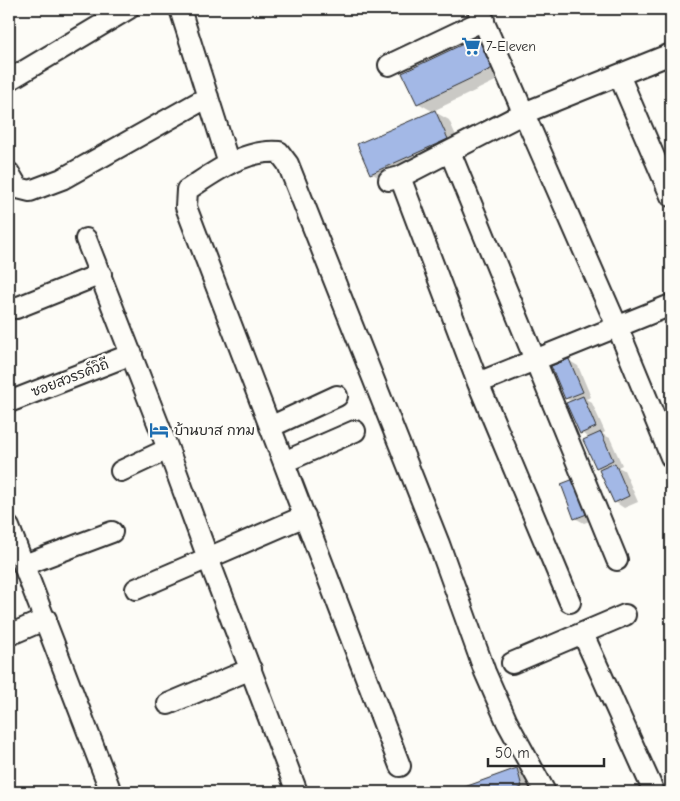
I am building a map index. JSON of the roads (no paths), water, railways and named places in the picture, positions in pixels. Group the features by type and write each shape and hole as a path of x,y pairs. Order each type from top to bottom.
{"street":[{"path":"9,80 128,9"},
{"path":"180,9 229,164"},
{"path":"389,65 481,14 617,326 671,457"},
{"path":"570,602 395,178 450,152 524,112 671,54"},
{"path":"619,75 671,196"},
{"path":"9,173 18,188 30,191 62,179 208,97"},
{"path":"400,766 186,207 187,190 229,164 262,151 279,152 288,164 439,544 484,672 507,722 545,792"},
{"path":"450,152 617,560"},
{"path":"86,239 132,354 251,669 294,791"},
{"path":"16,308 101,274"},
{"path":"478,383 671,305"},
{"name":"ซอยสวรรค์วิถี","path":"9,402 132,354"},
{"path":"270,427 337,396"},
{"path":"284,462 355,431"},
{"path":"121,471 168,449"},
{"path":"136,589 304,516"},
{"path":"9,527 111,792"},
{"path":"24,565 112,532"},
{"path":"512,663 625,615"},
{"path":"9,635 46,619"},
{"path":"583,634 654,792"},
{"path":"168,704 251,669"}],"place":[{"name":"7-Eleven","path":"471,46"},
{"name":"บ้านบาส กทม","path":"159,430"}]}
